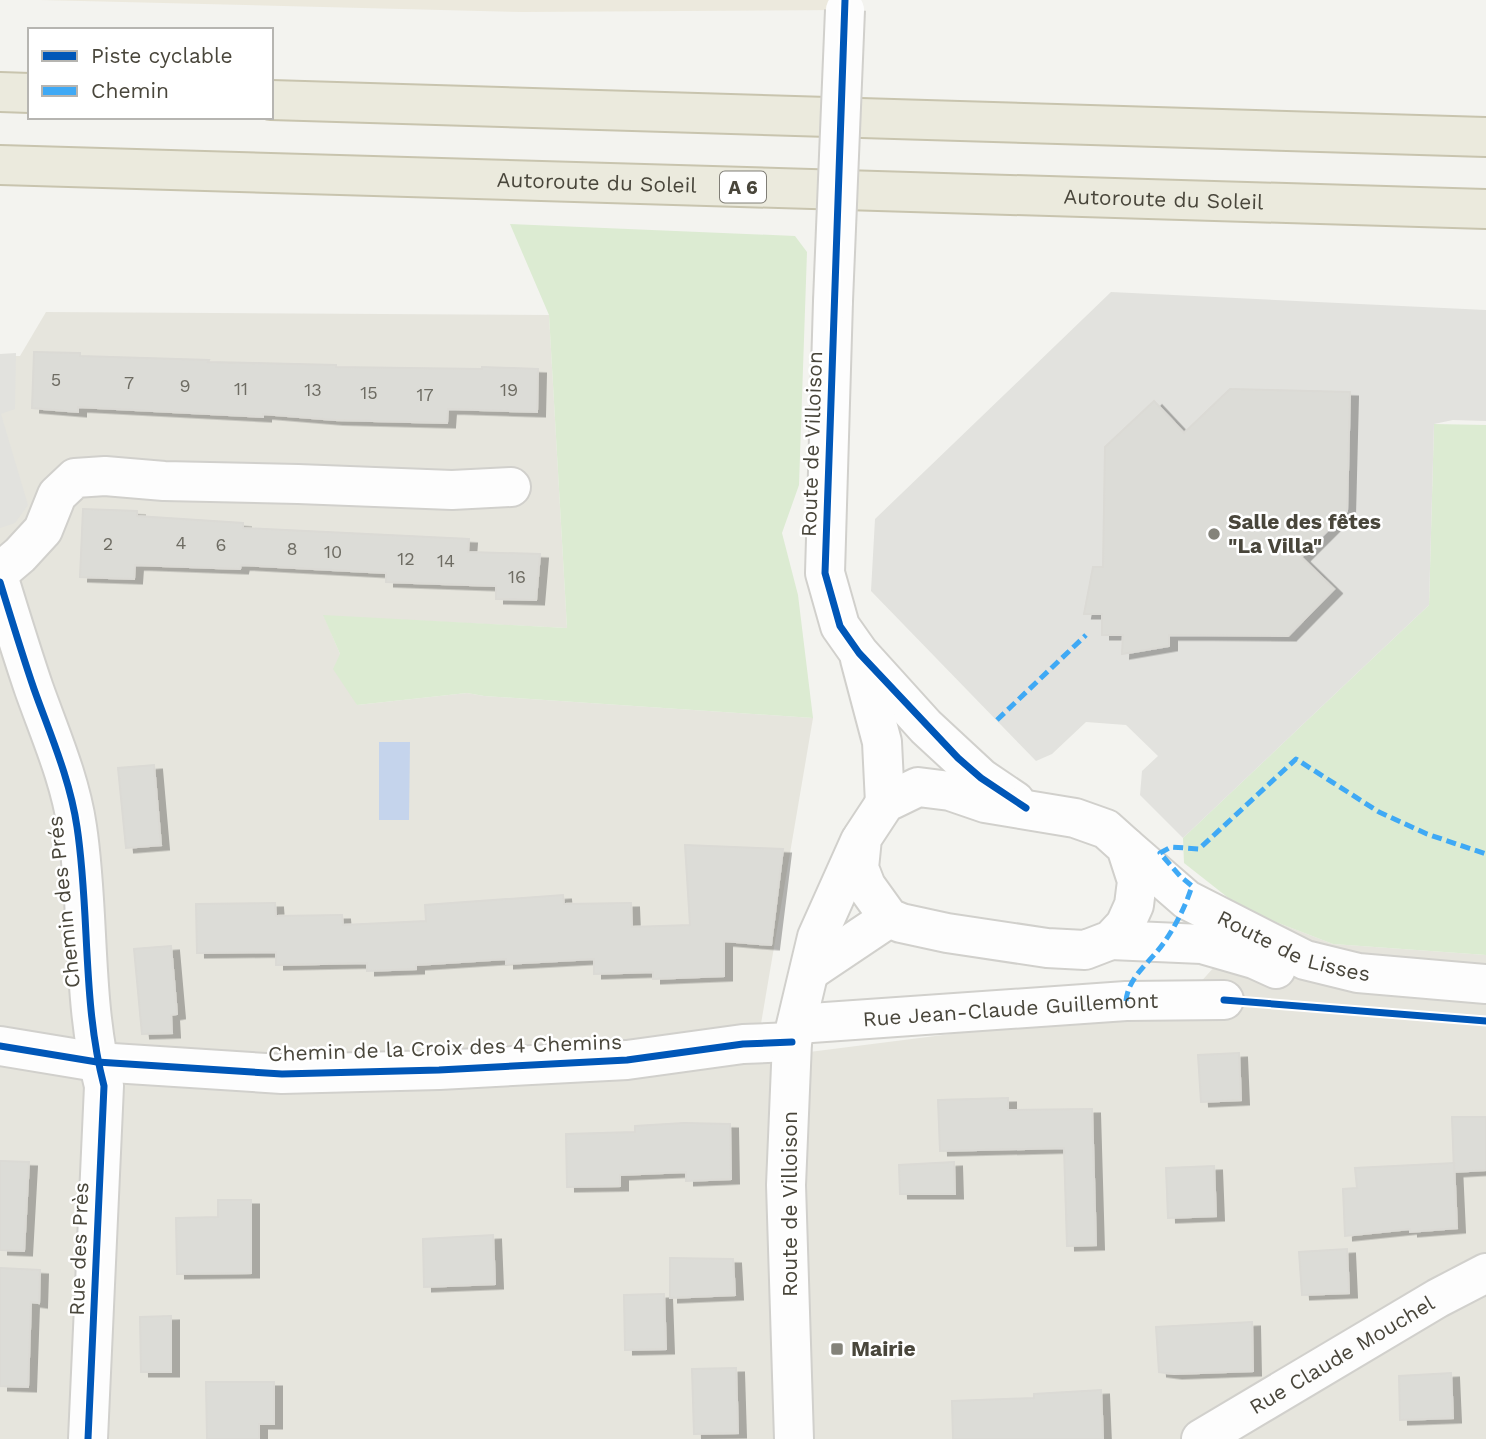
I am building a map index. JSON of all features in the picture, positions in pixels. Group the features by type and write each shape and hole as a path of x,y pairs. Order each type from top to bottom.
{"highway":[{"path":"0,92 28,93"},
{"path":"273,100 1486,137"},
{"name":"Autoroute du Soleil","path":"0,165 1486,209"}],"street":[{"name":"Route de Villoison","path":"845,5 825,573 840,626 859,653 958,758 981,778 1026,808"},
{"path":"0,572 43,530 57,495 75,478 105,476 164,481 452,490 510,487"},
{"name":"Chemin des Prés","path":"0,582 34,689 62,765 77,825 97,1062"},
{"name":"Route de Villoison","path":"793,1439 786,1185 795,1033 817,937 862,838 884,803 882,742 859,653"},
{"name":"Route de Lisses","path":"884,803 918,787 950,791 985,803 1075,818 1106,829 1163,882 1188,900 1305,960 1358,973 1486,984"},
{"path":"810,971 889,918 866,886 859,867 862,838"},
{"path":"1111,940 1125,925 1135,905 1137,881 1126,847"},
{"name":"Route de Lisses","path":"889,918 947,933 1047,947 1085,950 1111,940 1202,944 1254,959 1302,982 1331,988 1486,1002"},
{"name":"Rue Jean-Claude Guillemont","path":"795,1033 1126,1001 1224,1000"},
{"name":"Chemin de la Croix des 4 Chemins","path":"0,1046 97,1062 282,1074 439,1070 627,1060 743,1044 795,1033"},
{"name":"Rue des Près","path":"88,1439 104,1086 97,1062"},
{"name":"Rue Claude Mouchel","path":"1201,1439 1438,1298 1486,1273"}],"shaded area":[{"path":"40,0 845,0 845,10 523,12"},
{"path":"1111,292 1486,310 1486,421 1453,420 1434,424 1429,605 1183,838 1140,795 1142,771 1158,756 1126,725 1086,722 1052,754 1036,761 871,591 875,519","holes":["1232,388 1240,397 1248,389 1330,392 1350,413 1347,495 1340,502 1348,510 1301,557 1334,589 1288,636 1102,634 1105,447 1153,401 1184,433"]},
{"path":"46,312 549,315 567,628 324,616 357,705 467,693 813,718 755,1059 1180,1005 1260,916 1333,944 1486,955 1486,1439 0,1439 0,356 20,356"},
{"path":"16,353 15,409 1,414 28,505 15,523 0,528 0,354"}],"green space":[{"path":"510,224 795,236 807,252 799,485 782,533 798,595 813,718 467,693 357,705 333,669 340,654 323,615 567,628 549,315"},
{"path":"1434,424 1486,425 1486,955 1333,944 1260,916 1231,900 1184,863 1183,838 1429,605"}],"water":[{"path":"379,742 410,742 409,820 379,820"}],"building":[{"path":"34,352 336,367 538,369 537,412 448,409 447,423 78,407 78,412 32,408"},
{"name":"Salle des fêtes \"La Villa\"","path":"1230,389 1350,392 1347,511 1301,557 1334,589 1288,636 1169,635 1169,646 1122,654 1123,635 1102,635 1102,614 1084,614 1093,567 1103,567 1105,447 1154,401 1184,433"},
{"path":"83,509 137,511 137,516 243,523 243,528 469,539 468,552 540,554 536,600 496,599 496,586 386,582 386,573 241,565 240,569 135,565 134,579 80,577"},
{"path":"154,765 161,845 126,848 118,768"},
{"path":"685,845 783,849 771,945 724,941 724,976 653,979 653,972 594,974 594,959 506,964 506,959 416,965 416,969 367,971 367,963 276,965 276,952 197,953 196,904 275,903 276,916 342,915 343,925 426,921 425,905 563,895 564,904 631,903 632,927 690,925"},
{"path":"171,946 177,1014 171,1015 172,1033 142,1034 134,949"},
{"path":"1239,1053 1241,1100 1201,1102 1198,1055"},
{"path":"1008,1098 1008,1110 1092,1109 1096,1245 1067,1246 1064,1148 940,1151 938,1100"},
{"path":"1452,1117 1486,1117 1486,1170 1454,1172"},
{"path":"730,1124 731,1179 686,1181 686,1172 620,1175 620,1186 567,1187 566,1134 635,1132 635,1126"},
{"path":"0,1161 29,1162 24,1251 0,1250"},
{"path":"954,1162 955,1194 900,1194 899,1165"},
{"path":"1454,1163 1457,1228 1410,1232 1410,1229 1345,1236 1343,1189 1357,1188 1355,1168"},
{"path":"1214,1166 1216,1216 1168,1218 1166,1168"},
{"path":"218,1200 251,1200 251,1273 177,1274 176,1218 218,1217"},
{"path":"493,1235 495,1284 424,1287 423,1239"},
{"path":"1347,1249 1349,1293 1302,1295 1299,1252"},
{"path":"670,1258 733,1259 735,1295 670,1298"},
{"path":"0,1268 40,1270 39,1303 31,1302 28,1387 0,1386"},
{"path":"664,1294 666,1349 625,1350 624,1295"},
{"path":"171,1316 171,1372 141,1372 140,1317"},
{"path":"1252,1322 1253,1371 1174,1374 1159,1372 1156,1327"},
{"path":"736,1368 738,1433 694,1434 692,1369"},
{"path":"1451,1373 1453,1418 1400,1420 1399,1376"},
{"path":"206,1382 274,1382 274,1424 259,1424 259,1439 207,1439"},
{"path":"1101,1390 1103,1439 953,1439 952,1401 1034,1398 1034,1394"}],"marked path":[{"path":"997,720 1086,635"},
{"path":"1126,1001 1136,976 1173,928 1192,886 1160,853 1171,847 1199,849 1296,759 1379,812 1427,834 1486,854"}],"cycle path":[{"path":"845,0 825,573 840,626 859,653 958,758 981,778 1026,808"},
{"path":"0,582 65,774 74,809 81,859 92,1022 104,1086 88,1439"},
{"path":"1224,1000 1486,1021"},
{"path":"0,1046 97,1062 282,1074 439,1070 627,1060 743,1044 792,1042"}],"place":[{"name":"Salle des fêtes \"La Villa\"","path":"1214,534"},
{"name":"Mairie","path":"837,1349"}]}
